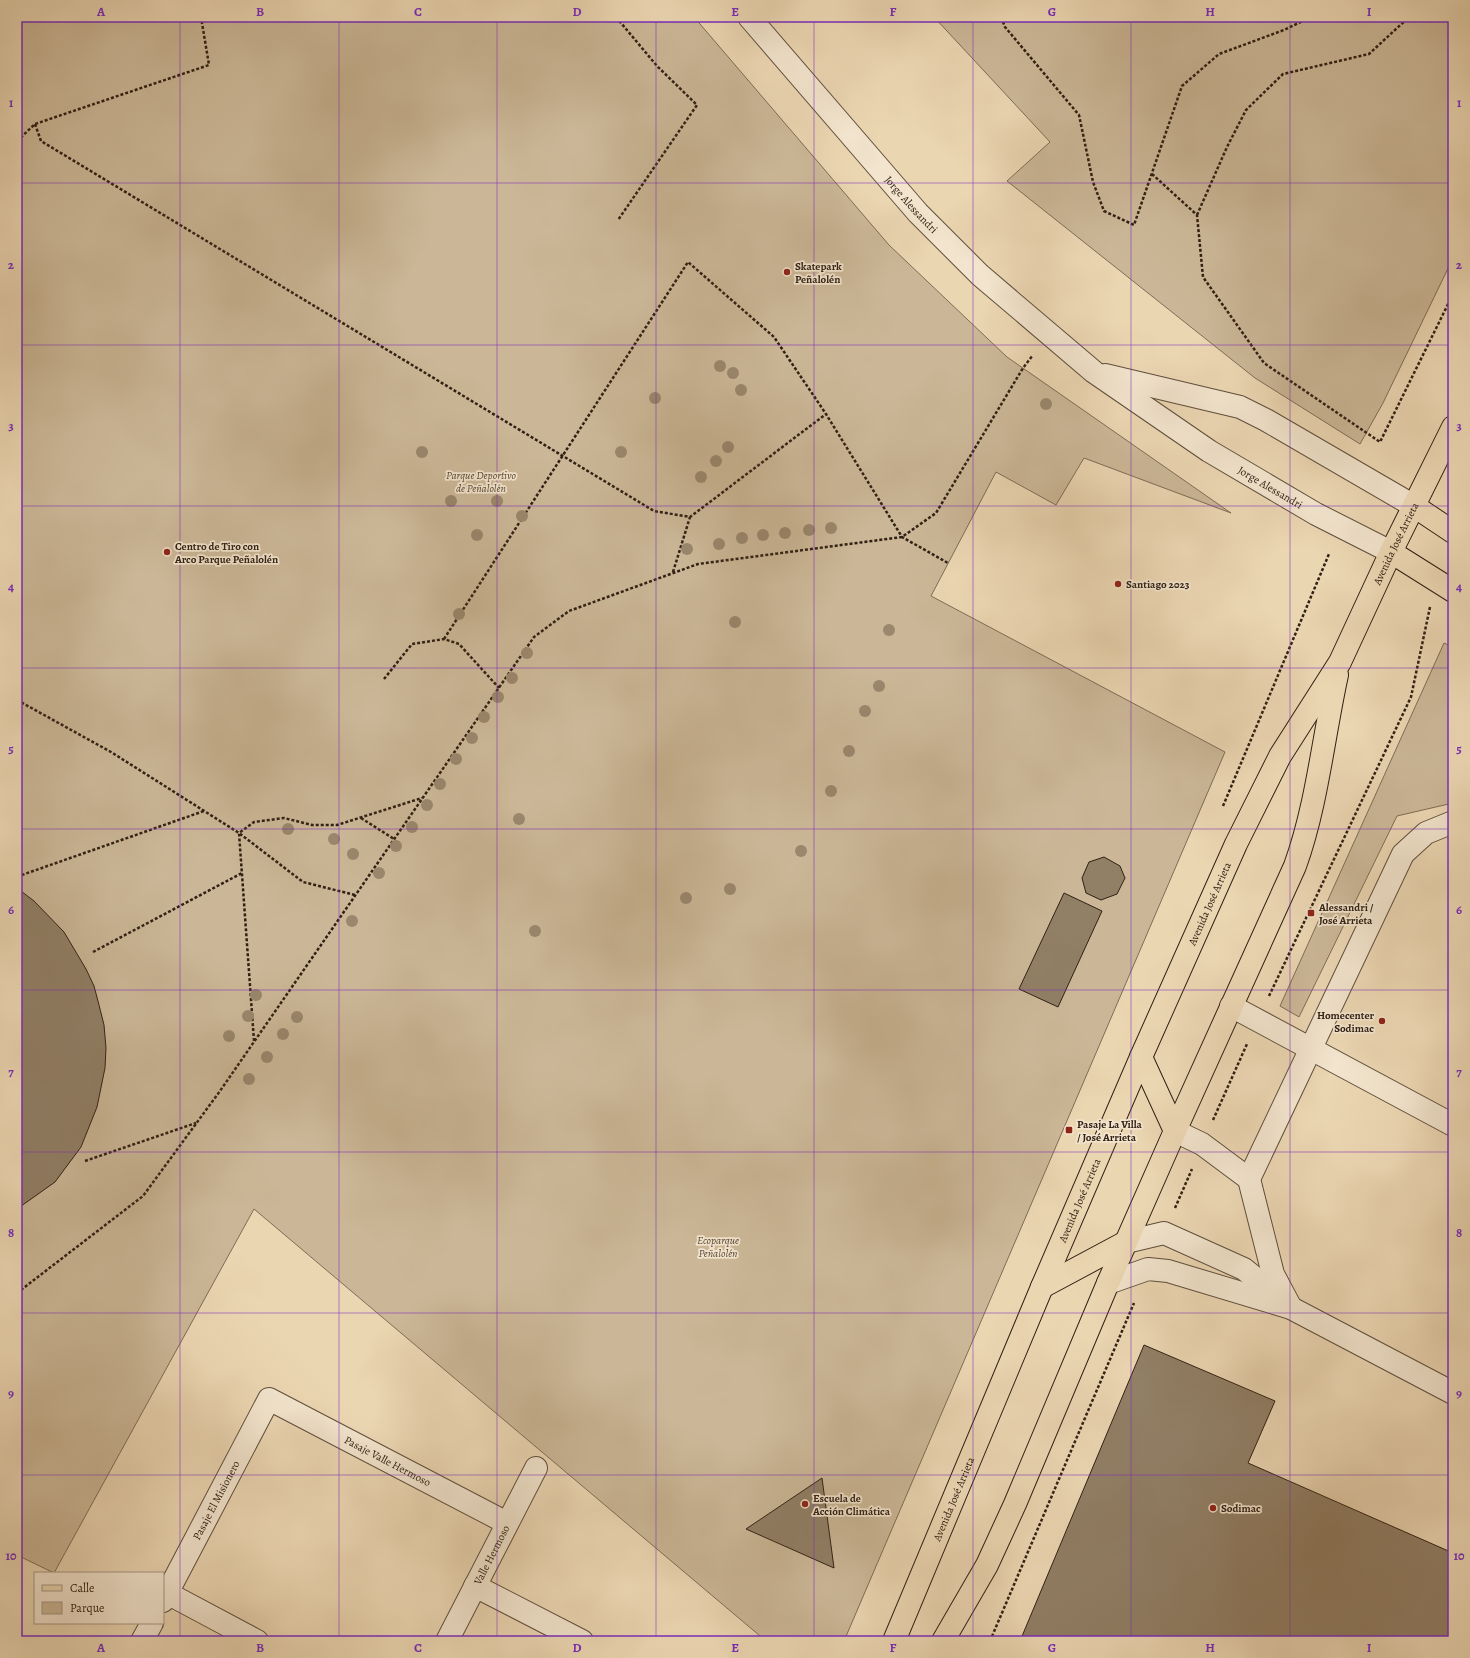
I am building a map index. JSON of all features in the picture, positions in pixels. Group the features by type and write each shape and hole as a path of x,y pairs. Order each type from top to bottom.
{"main road":[{"name":"Avenida José Arrieta","path":"894,1641 1042,1287 1141,1057 1236,844 1280,756 1340,662 1391,552 1453,427"},
{"name":"Jorge Alessandri","path":"1414,506 1453,532"},
{"name":"Jorge Alessandri","path":"1391,552 1453,591"},
{"name":"Avenida José Arrieta","path":"943,1641 987,1565 1015,1504 1108,1283 1295,866 1304,841 1340,662"},
{"path":"1141,1057 1175,1131"},
{"path":"1042,1287 1126,1242"}],"street":[{"name":"Jorge Alessandri","path":"749,17 918,213 980,275 1094,372 1209,451 1316,514 1391,552"},
{"name":"Jorge Alessandri","path":"1094,372 1240,407 1266,420 1414,506"},
{"path":"1249,1179 1403,854 1426,833 1453,822"},
{"path":"1231,1006 1453,1125"},
{"path":"1175,1131 1202,1144 1249,1179 1273,1274 1291,1308"},
{"path":"1126,1242 1164,1233 1244,1269 1291,1308"},
{"path":"1108,1283 1148,1269 1168,1271 1291,1308 1453,1393"},
{"name":"Pasaje Valle Hermoso","path":"269,1399 507,1523"},
{"name":"Pasaje El Misionero","path":"165,1597 269,1399"},
{"name":"Valle Hermoso","path":"447,1641 536,1468"},
{"path":"475,1586 582,1641"},
{"path":"165,1597 257,1641"},
{"path":"142,1641 151,1624"}],"path":[{"path":"17,141 35,124 209,65 201,17"},
{"path":"616,17 657,66 697,105 618,220"},
{"path":"1001,17 1005,27 1079,115 1093,182 1104,211 1134,225 1182,86 1218,54 1284,30 1311,17"},
{"path":"1409,17 1369,54 1282,74 1246,110 1227,147 1197,215 1203,277 1264,363 1380,442 1453,294"},
{"path":"35,124 41,141 561,456 654,511 690,518"},
{"path":"1152,174 1197,215"},
{"path":"444,639 561,456 688,262 774,337 826,414 902,537 948,563"},
{"path":"17,1293 143,1196 254,1042 534,637 569,611 698,564 902,537 936,513 1023,368 1038,348 1051,336"},
{"path":"673,573 690,518 826,414"},
{"path":"384,679 412,644 444,639 459,644 499,688"},
{"path":"17,700 111,752 205,811 239,833 303,882 355,895"},
{"path":"239,833 254,822 284,818 312,825 337,825 423,798"},
{"path":"17,875 19,876 205,811"},
{"path":"361,817 394,839"},
{"path":"239,833 254,1042"},
{"path":"93,952 242,873"},
{"path":"85,1161 197,1123"}],"green space":[{"name":"Parque Deportivo de Peñalolén","path":"19,17 694,17 889,245 1007,357 1231,513 1084,458 1056,505 996,472 931,596 1225,752 844,1641 766,1641 254,1209 55,1572 17,1555 17,20"},
{"path":"934,17 1453,17 1453,258 1383,403 1360,444 1255,378 1007,181 1050,142"},
{"path":"1444,643 1453,647 1453,803 1397,816 1299,1017 1280,1006"}],"building":[{"path":"1104,857 1120,866 1125,878 1117,894 1101,900 1086,893 1082,878 1089,862"},
{"path":"17,888 34,901 64,932 86,969 94,986 99,1005 104,1025 106,1048 105,1068 97,1107 81,1147 55,1182 17,1209"},
{"path":"1064,893 1102,911 1058,1007 1019,989"},
{"name":"Sodimac","path":"1144,1345 1275,1401 1248,1463 1453,1553 1453,1641 1020,1641"},
{"name":"Escuela de Acción Climática","path":"822,1478 834,1568 746,1529"}],"place":[{"name":"Skatepark Peñalolén","path":"787,272"},
{"name":"Centro de Tiro con Arco Parque Peñalolén","path":"167,552"},
{"name":"Santiago 2023","path":"1118,584"},
{"name":"Alessandri / José Arrieta","path":"1311,913"},
{"name":"Homecenter Sodimac","path":"1382,1021"},
{"name":"Pasaje La Villa / José Arrieta","path":"1069,1130"},
{"name":"Escuela de Acción Climática","path":"805,1504"},
{"name":"Sodimac","path":"1213,1508"}],"park label":[{"name":"Ecoparque Peñalolén","path":"718,1246"}]}
